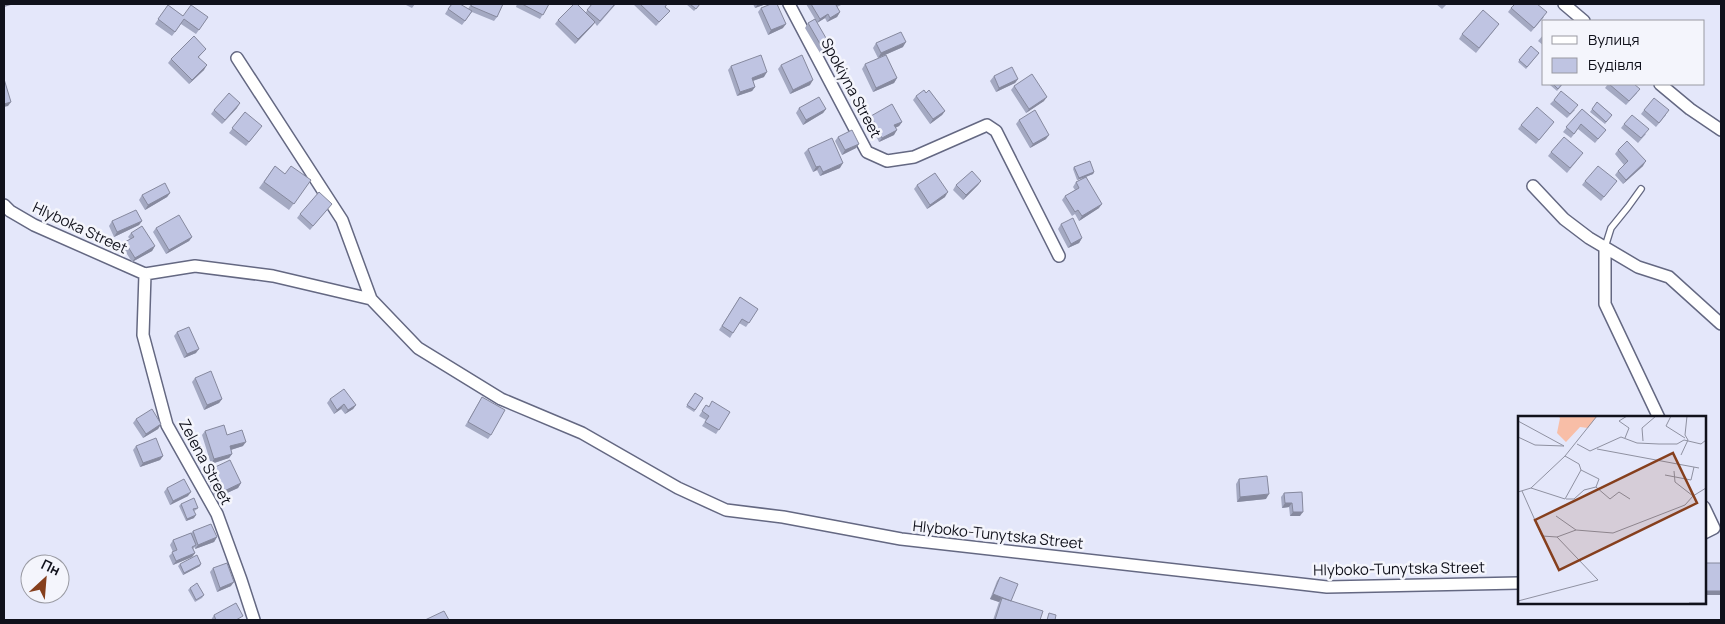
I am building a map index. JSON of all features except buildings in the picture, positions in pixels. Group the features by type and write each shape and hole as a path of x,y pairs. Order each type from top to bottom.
{"street":[{"name":"Spokiyna Street","path":"790,4 867,152 886,161 914,157 987,125 996,131 1059,256"},
{"path":"1564,4 1583,20"},
{"path":"237,58 342,220 371,299"},
{"path":"1661,85 1690,109 1721,130"},
{"path":"1533,186 1564,219 1638,267 1670,278 1721,324"},
{"name":"Hlyboka Street","path":"4,204 10,211 34,225 145,274"},
{"path":"1605,247 1605,304 1658,416"},
{"path":"145,274 195,266 274,276 371,299"},
{"name":"Zelena Street","path":"145,274 143,335 167,425 217,514 254,620"},
{"name":"Hlyboko-Tunytska Street","path":"371,299 418,348 501,399 582,433 678,488 726,510 783,516 901,539 1327,587 1518,582"},
{"path":"1705,510 1713,530"}],"lane":[{"path":"1605,247 1611,228 1641,189"}]}
